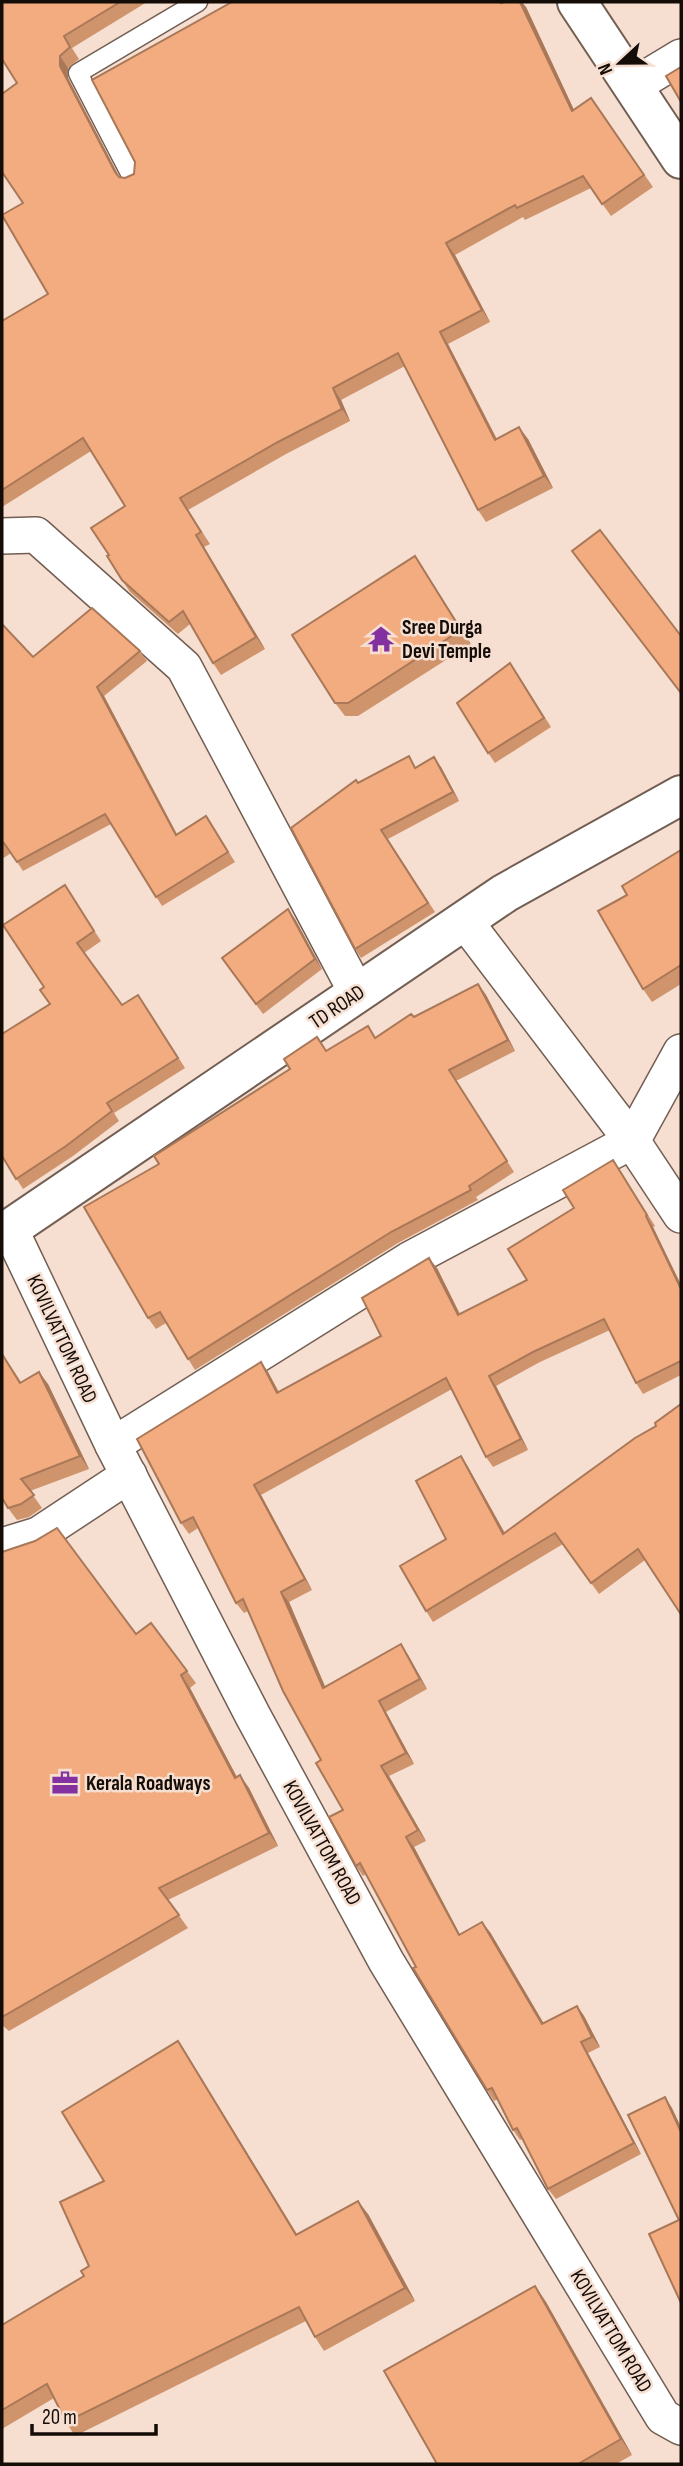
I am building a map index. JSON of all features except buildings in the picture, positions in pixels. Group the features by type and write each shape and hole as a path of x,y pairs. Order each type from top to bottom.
{"street":[{"path":"577,2 681,159"},
{"path":"633,86 681,57"},
{"path":"2,536 36,535 184,667 357,993"},
{"name":"TD ROAD","path":"6,1232 505,893 681,795"},
{"path":"464,920 632,1141 681,1215"},
{"path":"2,1546 38,1535 121,1460 409,1260 632,1141 681,1052"},
{"name":"KOVILVATTOM ROAD","path":"6,1232 253,1716 386,1961 663,2417 681,2427"}],"lane":[{"path":"133,179 78,73 198,2"}],"place":[{"name":"Sree Durga Devi Temple","path":"381,639"},
{"name":"Kerala Roadways","path":"65,1783"}]}
